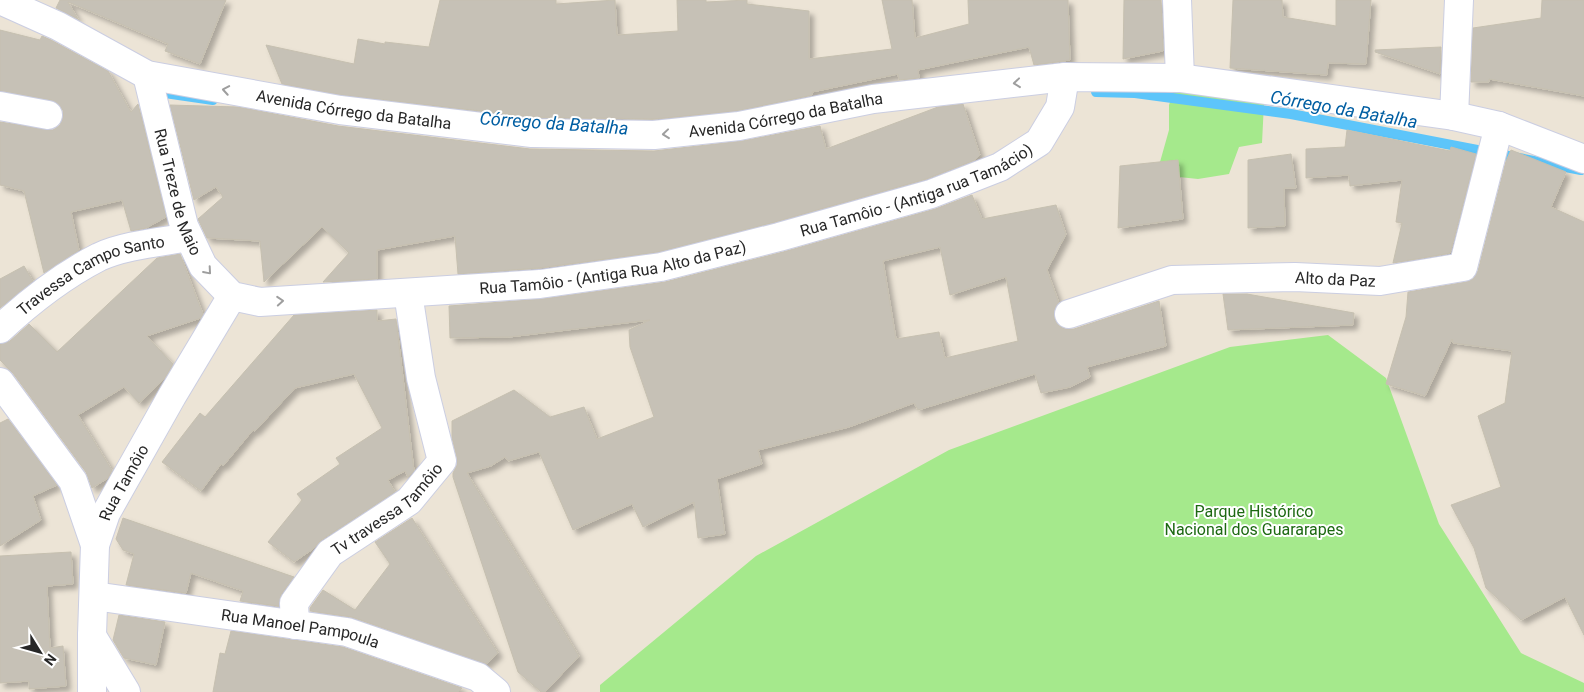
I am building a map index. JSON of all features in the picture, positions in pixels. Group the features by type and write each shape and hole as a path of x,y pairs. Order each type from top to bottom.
{"street":[{"name":"Avenida Córrego da Batalha","path":"0,0 58,26 147,75 340,110 532,133 654,135 739,126 873,99 1065,78 1180,78 1454,116 1499,126 1584,158"},
{"path":"1177,0 1180,78"},
{"path":"1454,116 1459,0"},
{"name":"Rua Treze de Maio","path":"147,75 184,226 203,266 232,296"},
{"name":"Rua Tamôio - (Antiga rua Tamácio)","path":"779,237 932,194 1000,167 1039,142 1060,107 1065,78"},
{"path":"0,106 48,114"},
{"name":"Alto da Paz","path":"1069,314 1172,280 1295,277 1380,281 1462,266 1499,126"},
{"name":"Rua Tamôio - (Antiga Rua Alto da Paz)","path":"232,296 260,302 540,284 661,267 779,237"},
{"name":"Travessa Campo Santo","path":"0,329 52,287 100,257 146,245 189,238"},
{"name":"Tv travessa Tamôio","path":"296,625 294,602 330,553 409,501 442,461 421,378 408,293"},
{"name":"Rua Tamôio","path":"92,692 92,635 96,545 106,513 172,396 232,296"},
{"path":"0,382 72,481 96,545"},
{"name":"Rua Manoel Pampoula","path":"94,596 347,632 478,677 496,692"},
{"path":"92,635 126,692"}],"green space":[{"path":"1174,90 1264,103 1262,143 1239,147 1229,174 1198,179 1179,177 1160,162 1169,130 1169,105"},
{"name":"Parque Histórico Nacional dos Guararapes","path":"1328,335 1386,378 1439,524 1521,653 1584,683 1584,692 600,692 600,685 756,556 949,450 1230,347"}],"building":[{"path":"60,0 226,0 200,64 165,51 168,44 68,2 78,19 56,8"},
{"path":"440,0 556,0 556,4 615,0 617,35 678,31 677,0 706,0 706,2 747,0 747,4 809,11 809,59 892,49 882,0 912,0 915,38 969,24 968,0 1068,0 1070,60 1034,65 1029,47 918,70 919,78 899,80 898,74 812,92 812,95 737,111 653,119 533,117 342,95 282,84 266,45 354,64 358,39 385,44 385,42 429,47"},
{"path":"1124,0 1161,0 1163,51 1123,59"},
{"path":"1233,0 1282,0 1283,17 1336,26 1336,0 1371,0 1366,64 1328,63 1327,75 1230,68"},
{"path":"1542,0 1584,0 1584,96 1489,79 1489,82 1471,82 1473,28 1541,18"},
{"path":"0,30 40,40 42,36 51,40 108,71 131,112 138,104 166,217 146,228 131,231 122,200 71,212 79,250 44,273 24,191 0,185 0,122 53,130 60,125 63,110 51,100 0,91"},
{"path":"1441,47 1440,74 1375,52 1375,50"},
{"path":"963,104 980,155 975,160 926,179 775,222 658,252 538,268 458,274 455,236 377,250 377,279 323,282 349,253 322,227 264,282 260,241 207,238 198,219 223,197 216,187 194,200 170,105 238,107 338,126 530,149 654,151 742,141 820,126 826,149 938,107"},
{"path":"1347,130 1450,151 1451,147 1476,154 1450,253 1393,263 1402,223 1396,222 1402,180 1350,186 1349,175 1306,178 1306,149 1345,147"},
{"path":"1511,150 1566,172 1551,207 1584,222 1584,635 1565,597 1521,620 1486,588 1474,548 1451,505 1501,487 1478,416 1505,403 1512,351 1453,343 1452,339 1425,396 1386,384 1406,317 1408,292 1466,282 1473,279 1478,271 1506,161"},
{"path":"1291,154 1296,188 1284,188 1285,226 1248,228 1248,160"},
{"path":"1178,160 1183,219 1118,228 1120,166"},
{"path":"972,195 982,219 1056,205 1066,234 1047,270 1059,303 1054,311 1054,319 1059,326 1066,329 1074,329 1159,301 1166,346 1087,367 1090,377 1070,387 1041,393 1035,374 918,410 914,403 849,427 758,450 762,464 717,479 725,534 698,538 694,502 643,527 632,504 573,530 539,452 508,461 505,457 491,466 467,473 579,656 545,692 541,692 518,672 453,477 457,458 452,438 452,421 514,390 550,417 584,407 597,439 654,417 630,347 629,330 650,320 509,337 450,338 449,306 542,299 665,282 783,252 935,209","holes":["940,247 950,295 1006,277 1018,341 945,358 939,332 896,339 883,261"]},
{"path":"180,254 203,314 201,318 147,336 173,364 165,378 139,403 124,387 78,415 112,470 108,478 92,488 86,472 13,373 0,360 0,344 10,341 29,324 57,352 157,258"},
{"path":"24,266 33,281 0,308 0,279"},
{"path":"1223,294 1247,294 1354,313 1353,325 1228,330"},
{"path":"377,310 377,321 396,319 414,471 408,477 405,471 388,480 395,492 321,540 313,549 294,562 268,542 302,500 297,494 340,464 336,458 382,428 354,374 295,388 255,431 253,430 223,466 221,464 201,491 162,462 200,413 205,417 294,315"},
{"path":"8,419 57,485 33,496 41,520 0,546 0,423"},
{"path":"123,518 294,577 281,594 279,606 240,601 243,591 191,573 186,593 126,585 134,554 123,550 116,539"},
{"path":"412,518 498,653 486,664 352,617 310,611 310,608 323,590 355,610 390,564 375,542"},
{"path":"71,552 73,584 47,586 50,648 63,646 66,686 29,689 29,681 0,683 0,556"},
{"path":"119,615 165,622 156,665 124,658 113,640"},
{"path":"231,631 343,647 462,688 458,692 213,692 220,653 225,654"}],"waterway":[{"name":"Córrego da Batalha","path":"158,92 213,100"},
{"name":"Córrego da Batalha","path":"1096,92 1135,93 1291,114 1581,170"}]}
